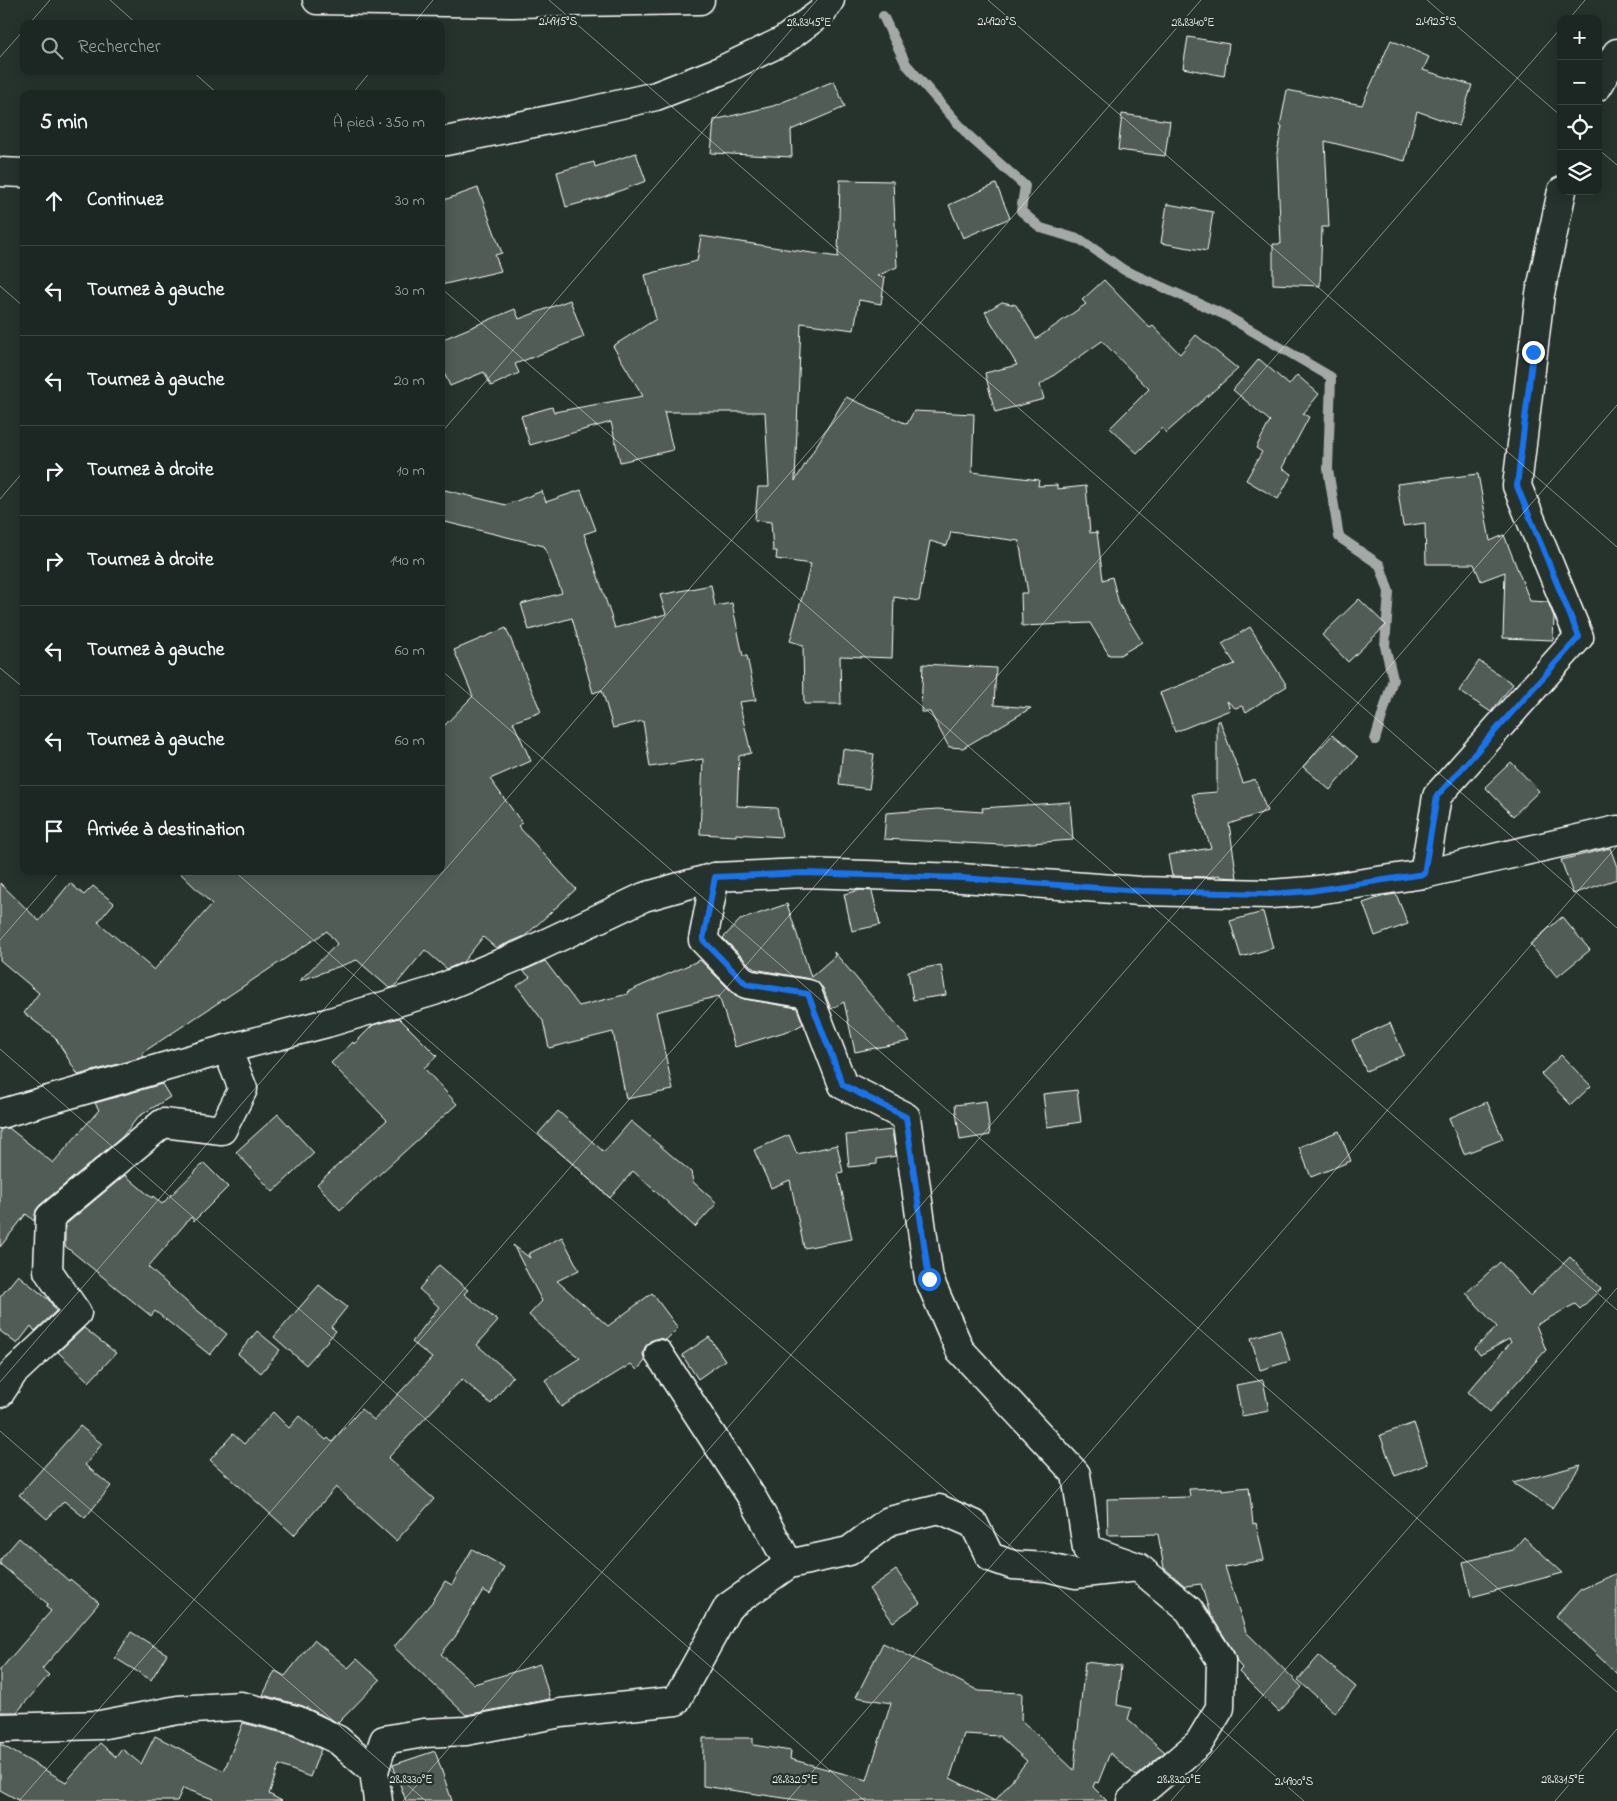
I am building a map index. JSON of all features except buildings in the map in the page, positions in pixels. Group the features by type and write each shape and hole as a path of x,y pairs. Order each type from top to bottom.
{"street":[{"path":"317,0 511,3 700,0"},
{"path":"445,141 656,96 720,71 783,41 822,12 830,0"},
{"path":"1602,79 1617,53"},
{"path":"0,172 20,173"},
{"path":"1424,874 1437,796 1579,637 1517,486 1540,294 1561,195"},
{"path":"0,1114 227,1049 327,1023 434,991 523,954 644,897 715,877 803,873 962,878 1140,891 1270,894 1310,891 1424,874 1617,830"},
{"path":"715,877 703,940 746,984 808,994 843,1085 906,1117 929,1279 960,1350 1076,1474 1088,1549 1138,1567 1189,1610 1221,1660 1220,1708 1199,1743 1131,1801"},
{"path":"0,1392 13,1373 77,1313 48,1271 50,1217 163,1123 222,1130 243,1088 227,1049"},
{"path":"659,1354 753,1498 789,1564"},
{"path":"378,1801 374,1771 384,1740 424,1733 466,1731 561,1713 676,1702 728,1608 789,1564 849,1551 889,1520 939,1509 974,1524 990,1557 1013,1565 1046,1567 1075,1574 1138,1567"},
{"path":"0,1728 100,1725 178,1710 241,1706 296,1720 338,1740 374,1771"}],"waterway":[{"path":"883,16 906,64 969,136 1025,186 1021,211 1041,228 1081,240 1124,270 1225,315 1331,377 1328,469 1339,537 1380,565 1389,592 1385,646 1393,679 1375,740"}],"route":[{"path":"929,1279 906,1117 843,1085 808,994 746,984 703,940 715,877 803,873 962,878 1140,891 1270,894 1310,891 1424,874 1437,796 1579,637 1517,486 1533,352"}]}
